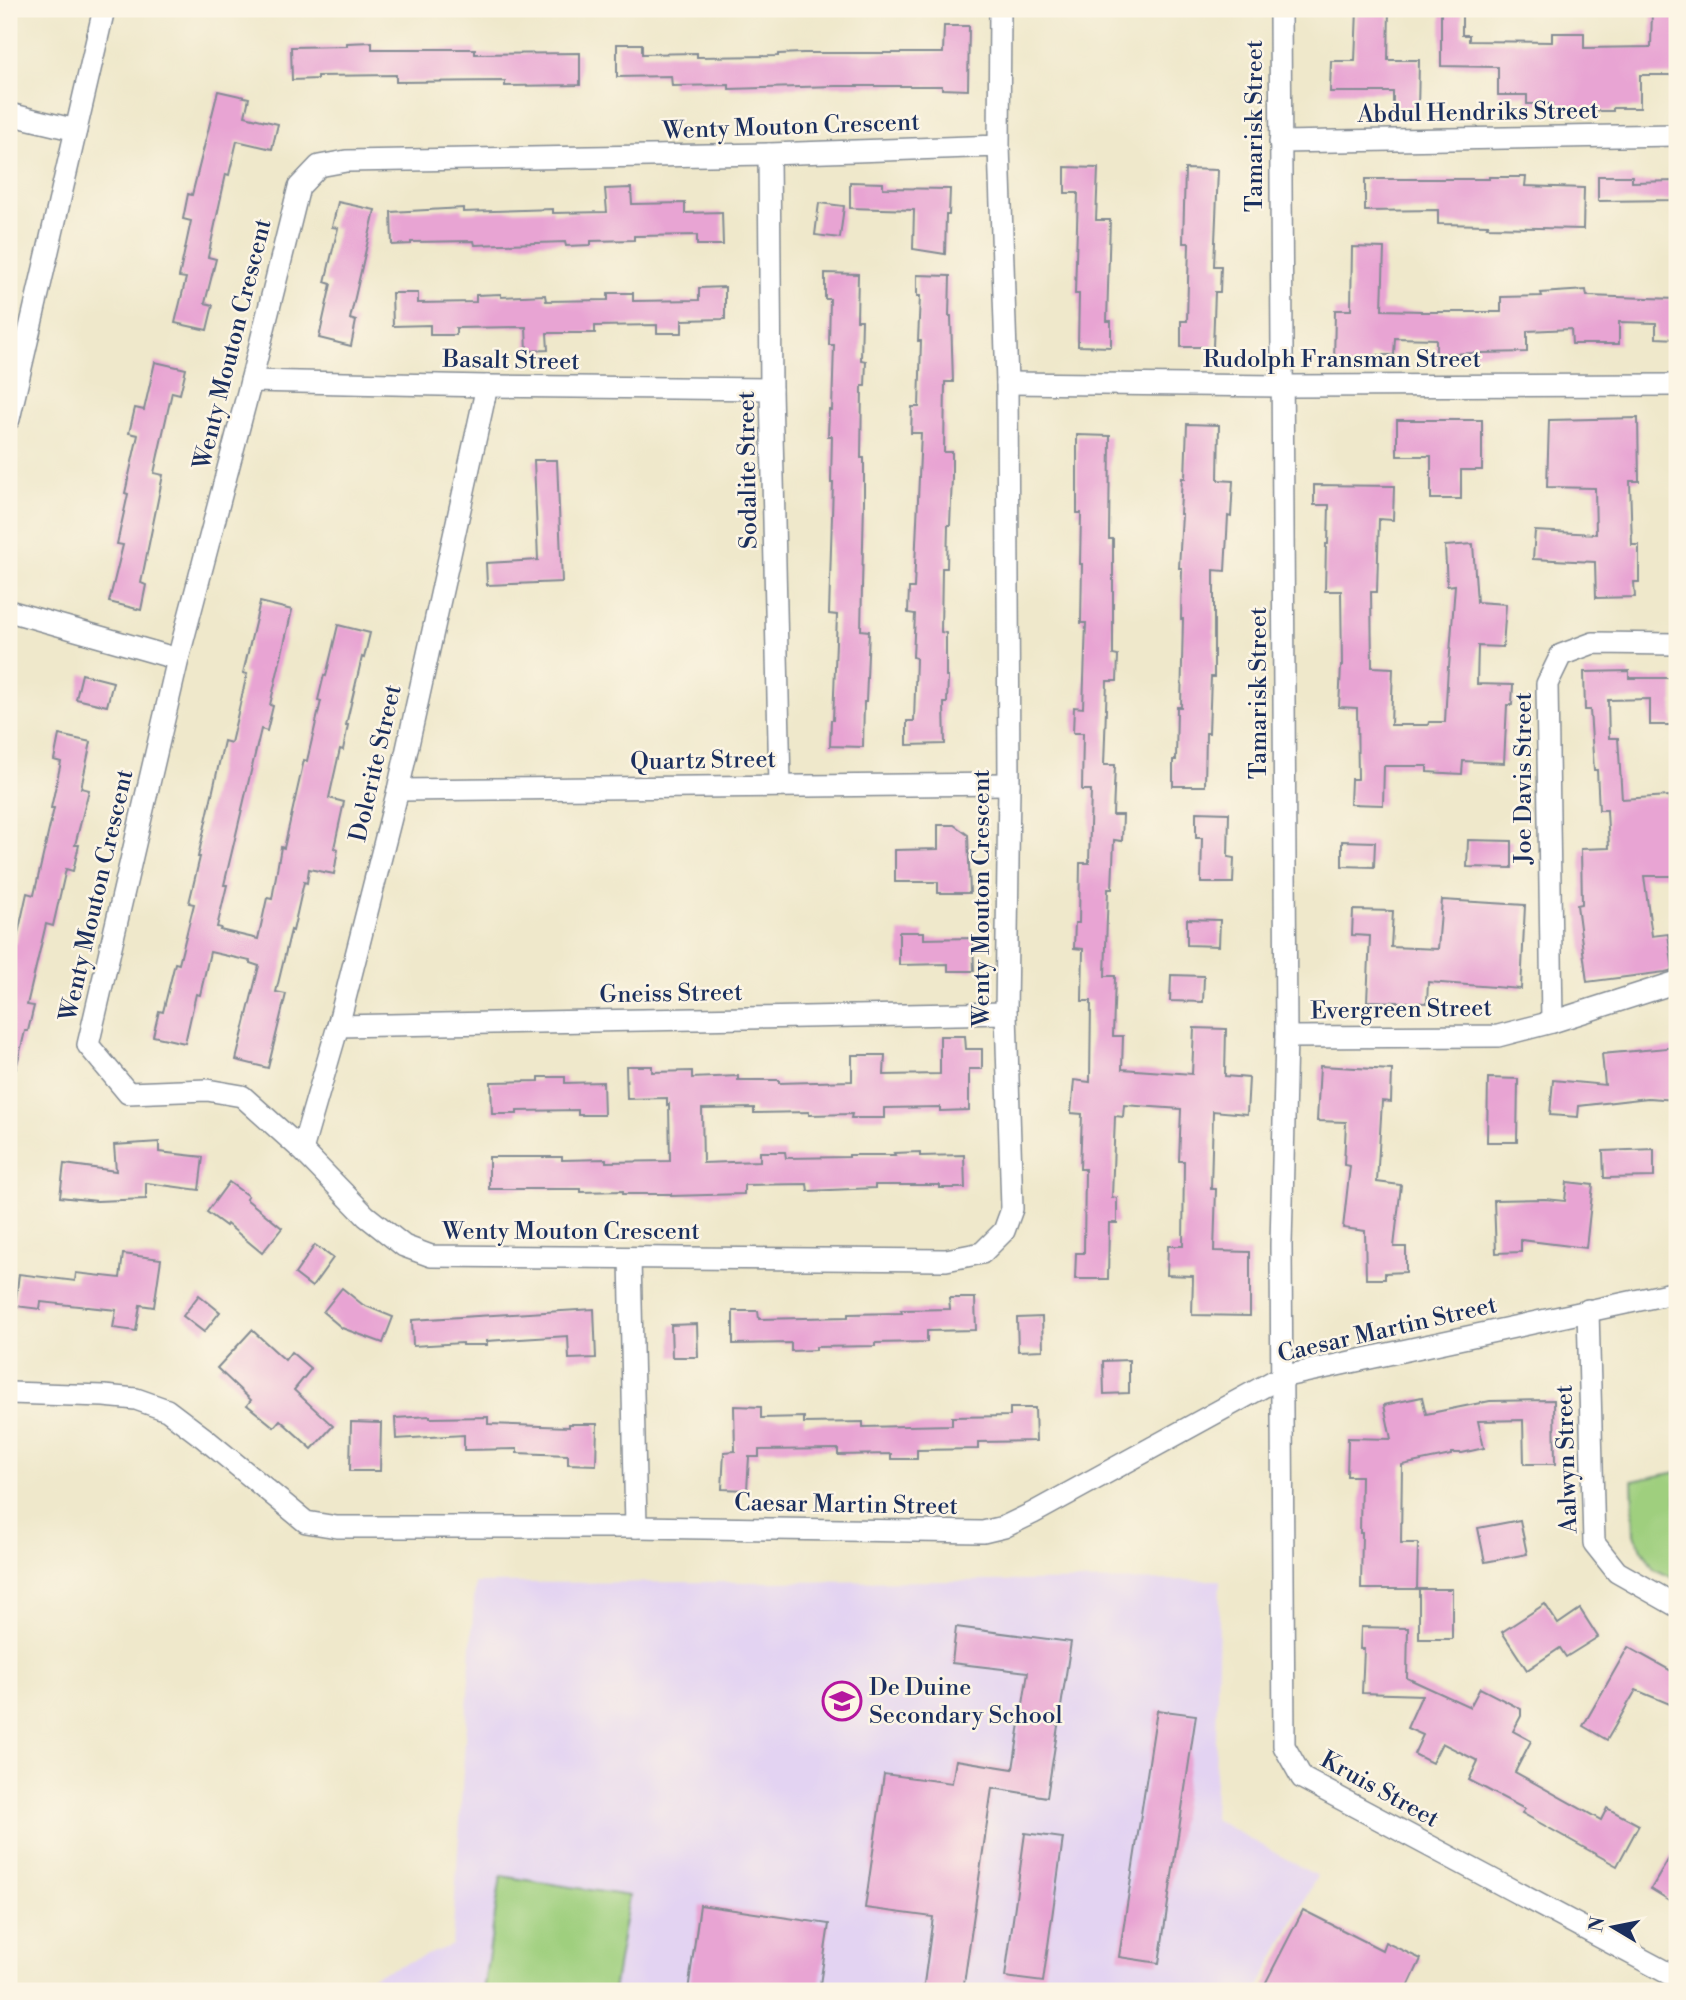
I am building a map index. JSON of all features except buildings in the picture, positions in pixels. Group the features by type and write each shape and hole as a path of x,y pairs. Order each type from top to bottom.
{"street":[{"path":"9,419 104,9"},
{"name":"Wenty Mouton Crescent","path":"999,146 769,154 346,161 319,166 299,187 178,659 88,1045 128,1093 207,1090 242,1096 302,1150 366,1216 404,1245 431,1256 946,1260 982,1253 1004,1231 1012,1209 1006,1013 1009,784 1007,383 999,146 1000,9"},
{"name":"Tamarisk Street","path":"1280,9 1286,1037 1281,1377"},
{"path":"9,114 76,130"},
{"name":"Abdul Hendriks Street","path":"1280,142 1677,135"},
{"name":"Sodalite Street","path":"769,154 780,785"},
{"name":"Basalt Street","path":"251,381 771,389"},
{"name":"Rudolph Fransman Street","path":"1007,383 1283,386 1677,385"},
{"name":"Dolerite Street","path":"302,1150 338,1026 398,790 487,386"},
{"path":"9,611 178,659"},
{"name":"Joe Davis Street","path":"1552,1022 1547,684 1561,655 1593,643 1677,643"},
{"name":"Quartz Street","path":"398,790 1009,784"},
{"name":"Evergreen Street","path":"1286,1037 1498,1036 1552,1022 1677,982"},
{"name":"Gneiss Street","path":"338,1026 1006,1013"},
{"path":"630,1258 636,1527"},
{"name":"Caesar Martin Street","path":"9,1393 136,1399 167,1410 306,1522 337,1527 636,1527 983,1532 1004,1527 1033,1513 1281,1377 1677,1292"},
{"name":"Aalwyn Street","path":"1588,1310 1594,1543 1617,1572 1677,1606"},
{"name":"Kruis Street","path":"1281,1377 1283,1746 1302,1778 1677,1978"}],"shaded area":[{"name":"De Duine Secondary School","path":"1220,1580 1214,1819 1317,1876 1257,1991 349,1991 352,1984 452,1945 475,1583"}],"green space":[{"path":"1677,1472 1677,1580 1654,1569 1634,1535 1632,1481"},
{"path":"501,1876 629,1896 613,1991 483,1991"}],"place":[{"name":"De Duine Secondary School","path":"842,1701"}]}
